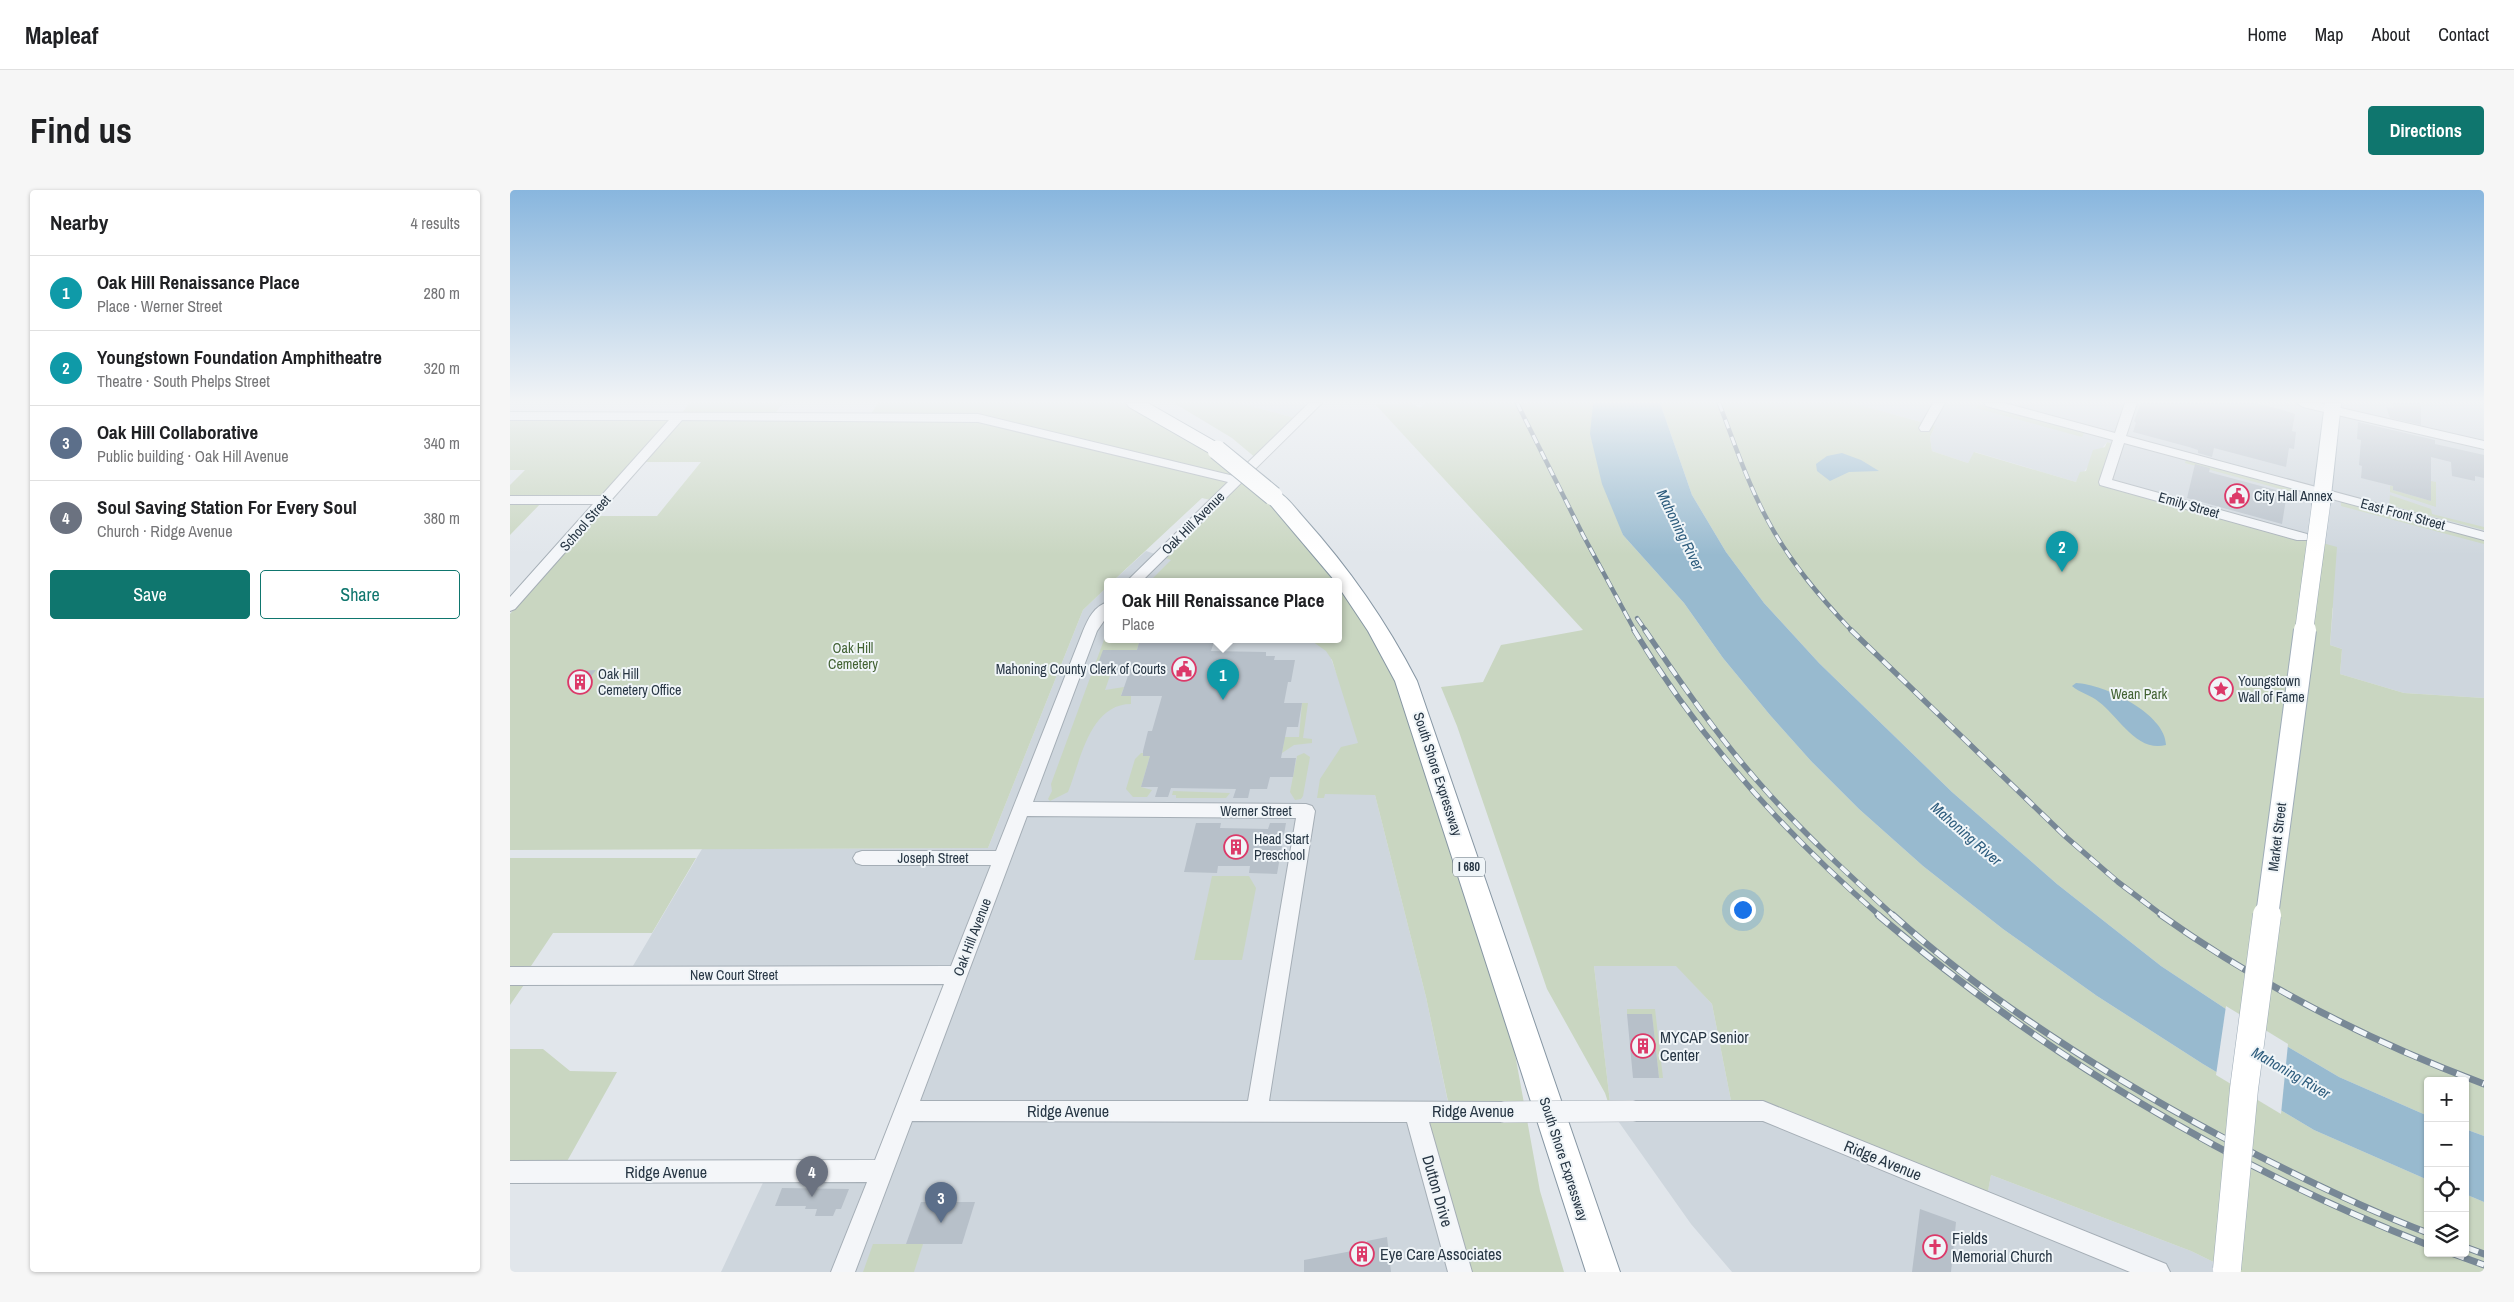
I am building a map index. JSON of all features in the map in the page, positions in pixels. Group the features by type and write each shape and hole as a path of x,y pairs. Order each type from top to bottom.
{"highway":[{"name":"South Shore Expressway","path":"1221,453 1273,496 1339,569 1368,610 1406,681 1603,1272"}],"main road":[{"name":"Market Street","path":"2227,1270 2244,1089 2327,453"}],"street":[{"name":"School Street","path":"510,606 646,453"},
{"path":"1125,453 1235,480"},
{"name":"Oak Hill Avenue","path":"1137,578 1263,453"},
{"name":"Emily Street","path":"2114,453 2105,482 2302,537"},
{"name":"East Front Street","path":"2171,453 2322,499 2484,536"},
{"path":"510,500 604,500"},
{"name":"Oak Hill Avenue","path":"843,1272 1090,631 1104,611"},
{"name":"Werner Street","path":"1022,809 1306,811 1257,1111"},
{"name":"Joseph Street","path":"862,858 1003,858"},
{"name":"New Court Street","path":"510,976 957,975"},
{"name":"Ridge Avenue","path":"905,1111 1764,1111 2158,1272"},
{"name":"Dutton Drive","path":"1415,1111 1460,1272"},
{"name":"Ridge Avenue","path":"510,1172 882,1171"}],"shaded area":[{"path":"1939,453 1974,453 1968,463"},
{"path":"1980,453 2098,453 2076,482"},
{"path":"2114,453 2484,453 2484,698 2404,693 2340,674 2342,649 2330,645 2333,608 2105,482"},
{"path":"1146,551 1230,578 1116,578"},
{"path":"1104,590 1104,643 1325,643 1344,694 1375,795 1426,997 1450,1112 1460,1272 721,1272 768,1172 882,1171 957,976 627,976 702,849 988,848 1083,610"},
{"path":"1594,966 1677,966 1712,1004 1733,1111 1763,1111 1986,1201 1991,1175 2191,1251 2234,1272 1732,1272 1691,1224 1611,1111"}],"green space":[{"name":"Oak Hill Cemetery","path":"510,453 1210,453 1273,496 1336,578 1153,578 1171,560 1160,556 1215,501 1202,498 1116,578 1104,578 1104,590 1083,610 988,848 510,850 510,614 591,516 657,516 701,462 638,462 605,500 544,500 510,535 510,485 525,470 510,470"},
{"path":"1250,453 1263,453 1257,459"},
{"path":"1421,453 1597,453 1623,535 1684,603 1723,658 1770,715 1811,761 1859,809 1923,866 2003,929 2097,996 2203,1064 2314,1130 2424,1178 2424,1257 2469,1257 2469,1196 2484,1202 2484,1272 2234,1272 2191,1251 1991,1175 1986,1202 1764,1111 1733,1111 1712,1004 1676,966 1594,966 1611,1111 1605,1093 1547,989 1457,726 1441,687 1483,682 1501,645 1583,630"},
{"name":"Wean Park","path":"1678,453 1939,453 1968,463 1973,453 1979,453 2076,482 2080,472 2086,471 2092,453 2114,453 2106,482 2337,547 2330,645 2342,649 2340,674 2404,693 2484,698 2484,1136 2469,1130 2469,1077 2424,1077 2424,1114 2339,1077 2244,1021 2161,966 2057,884 1952,792 1819,663 1764,603 1726,552 1692,495"},
{"path":"2186,460 2292,488 2292,492 2185,463"},
{"path":"2431,481 2436,482 2436,507 2390,492 2390,486 2393,486 2393,490 2431,501"},
{"path":"2390,495 2431,509 2432,514 2484,527 2484,530 2389,505"},
{"path":"2341,502 2484,540 2484,544 2341,506"},
{"name":"Oak Hill Cemetery","path":"1342,586 1391,650 1496,950 1540,1191 1564,1272 1460,1272 1415,1111 1450,1111 1426,997 1375,795 1325,794 1324,798 1317,798 1320,779 1341,747 1358,743 1332,660 1326,651 1315,643 1342,643"},
{"path":"1104,640 1104,643 1139,643 1137,650 1096,669 1112,670 1105,690 1124,687 1121,695 1131,696 1131,704 1117,707 1105,714 1096,724 1082,751 1068,792 1050,801 1048,799 1052,791 1051,784"},
{"path":"1302,703 1308,703 1303,738 1312,739 1312,743 1294,745 1282,753 1284,742 1276,742 1277,737 1299,737"},
{"path":"1141,753 1144,753 1143,756 1150,756 1141,787 1152,790 1147,797 1133,797 1126,789 1135,759"},
{"path":"1304,753 1310,757 1303,796 1301,799 1295,800 1290,792 1297,756"},
{"path":"1173,791 1230,793 1226,798 1176,798 1176,795 1172,795"},
{"path":"510,858 696,858 652,933 553,933 525,975 530,976 510,1005"},
{"path":"1212,876 1249,876 1256,888 1242,960 1194,960"},
{"path":"1627,1009 1655,1009 1663,1078 1659,1078 1652,1014 1627,1014"},
{"path":"510,1049 543,1049 570,1071 617,1072 561,1172 510,1172"},
{"path":"873,1244 923,1244 914,1272 863,1272"}],"water":[{"name":"Mahoning River","path":"1595,453 1678,453 1692,495 1726,552 1764,603 1819,663 1952,792 2057,884 2161,966 2244,1021 2339,1077 2424,1114 2424,1178 2314,1130 2203,1064 2097,996 2003,929 1923,866 1859,809 1811,761 1723,658 1684,603 1623,535 1602,484"},
{"path":"1843,453 1861,460 1879,471 1849,472 1830,481 1817,471 1816,464 1827,456"},
{"path":"2076,683 2102,689 2117,695 2145,712 2156,722 2163,733 2166,745 2146,744 2137,739 2099,702 2072,686"},
{"path":"2469,1130 2484,1136 2484,1202 2469,1196"}],"pier":[{"path":"2226,1006 2288,1044 2281,1114 2216,1075"}],"building":[{"path":"2200,453 2213,453 2212,457"},
{"path":"2235,453 2288,453 2286,467"},
{"path":"2360,453 2477,453 2484,455 2484,478 2475,476 2475,481 2452,476 2451,462 2431,457 2431,501 2393,490 2393,486 2361,478 2362,466 2359,465"},
{"name":"City Hall Annex","path":"2195,464 2210,468 2209,472 2287,493 2282,524 2187,498"},
{"path":"1139,643 1214,643 1211,651 1266,652 1266,656 1275,656 1274,660 1295,660 1291,682 1288,682 1284,703 1302,703 1298,727 1287,727 1281,758 1296,758 1293,777 1270,777 1267,789 1250,789 1248,798 1233,798 1236,789 1171,788 1168,797 1155,797 1158,787 1141,787 1150,756 1143,756 1143,751 1148,731 1152,731 1162,696 1121,696 1130,670 1096,669 1103,650 1137,650"},
{"name":"Oak Hill Cemetery Office","path":"596,670 583,687 569,687 582,671"},
{"name":"Head Start Preschool","path":"1196,823 1221,823 1220,828 1268,829 1270,823 1286,823 1277,874 1249,873 1250,866 1218,866 1217,873 1184,872"},
{"name":"MYCAP Senior Center","path":"1627,1014 1652,1014 1659,1078 1633,1078"},
{"path":"782,1188 849,1189 841,1209 836,1209 833,1216 815,1216 817,1209 805,1209 806,1206 775,1206"},
{"path":"921,1202 975,1202 962,1244 906,1244"},
{"name":"Fields Memorial Church","path":"1920,1209 1956,1222 1951,1272 1912,1272"},
{"name":"Eye Care Associates","path":"1387,1237 1391,1272 1304,1272 1304,1260 1368,1248 1367,1241"}],"railway":[{"path":"1542,453 1583,535 1635,631"},
{"path":"1738,453 1753,491 1785,549 1828,605 1852,631"},
{"path":"1637,618 1646,631"},
{"path":"1634,630 1686,709 1746,783 1811,852 1880,916"},
{"path":"1645,630 1686,690 1745,767 1809,836 1894,916"},
{"path":"1852,631 2066,837 2118,882 2163,916"},
{"path":"1878,915 2004,1014 2140,1102 2210,1143 2282,1180 2354,1214 2424,1243"},
{"path":"1893,915 1969,978 2010,1008 2135,1089 2298,1176 2375,1212 2424,1231"},
{"path":"2161,915 2237,965 2317,1010 2399,1049 2484,1084"},
{"path":"2469,1248 2484,1254"},
{"path":"2462,1257 2484,1265"}],"place":[{"name":"City Hall Annex","path":"2237,496"},
{"name":"Youngstown Foundation Amphitheatre","path":"2062,572"},
{"name":"Mahoning County Clerk of Courts","path":"1184,669"},
{"name":"Oak Hill Cemetery Office","path":"580,682"},
{"name":"Youngstown Wall of Fame","path":"2221,689"},
{"name":"Oak Hill Renaissance Place","path":"1223,700"},
{"name":"Head Start Preschool","path":"1236,847"},
{"name":"MYCAP Senior Center","path":"1643,1046"},
{"name":"Soul Saving Station For Every Soul","path":"812,1197"},
{"name":"Oak Hill Collaborative","path":"941,1223"},
{"name":"Fields Memorial Church","path":"1935,1247"},
{"name":"Eye Care Associates","path":"1362,1254"}]}
